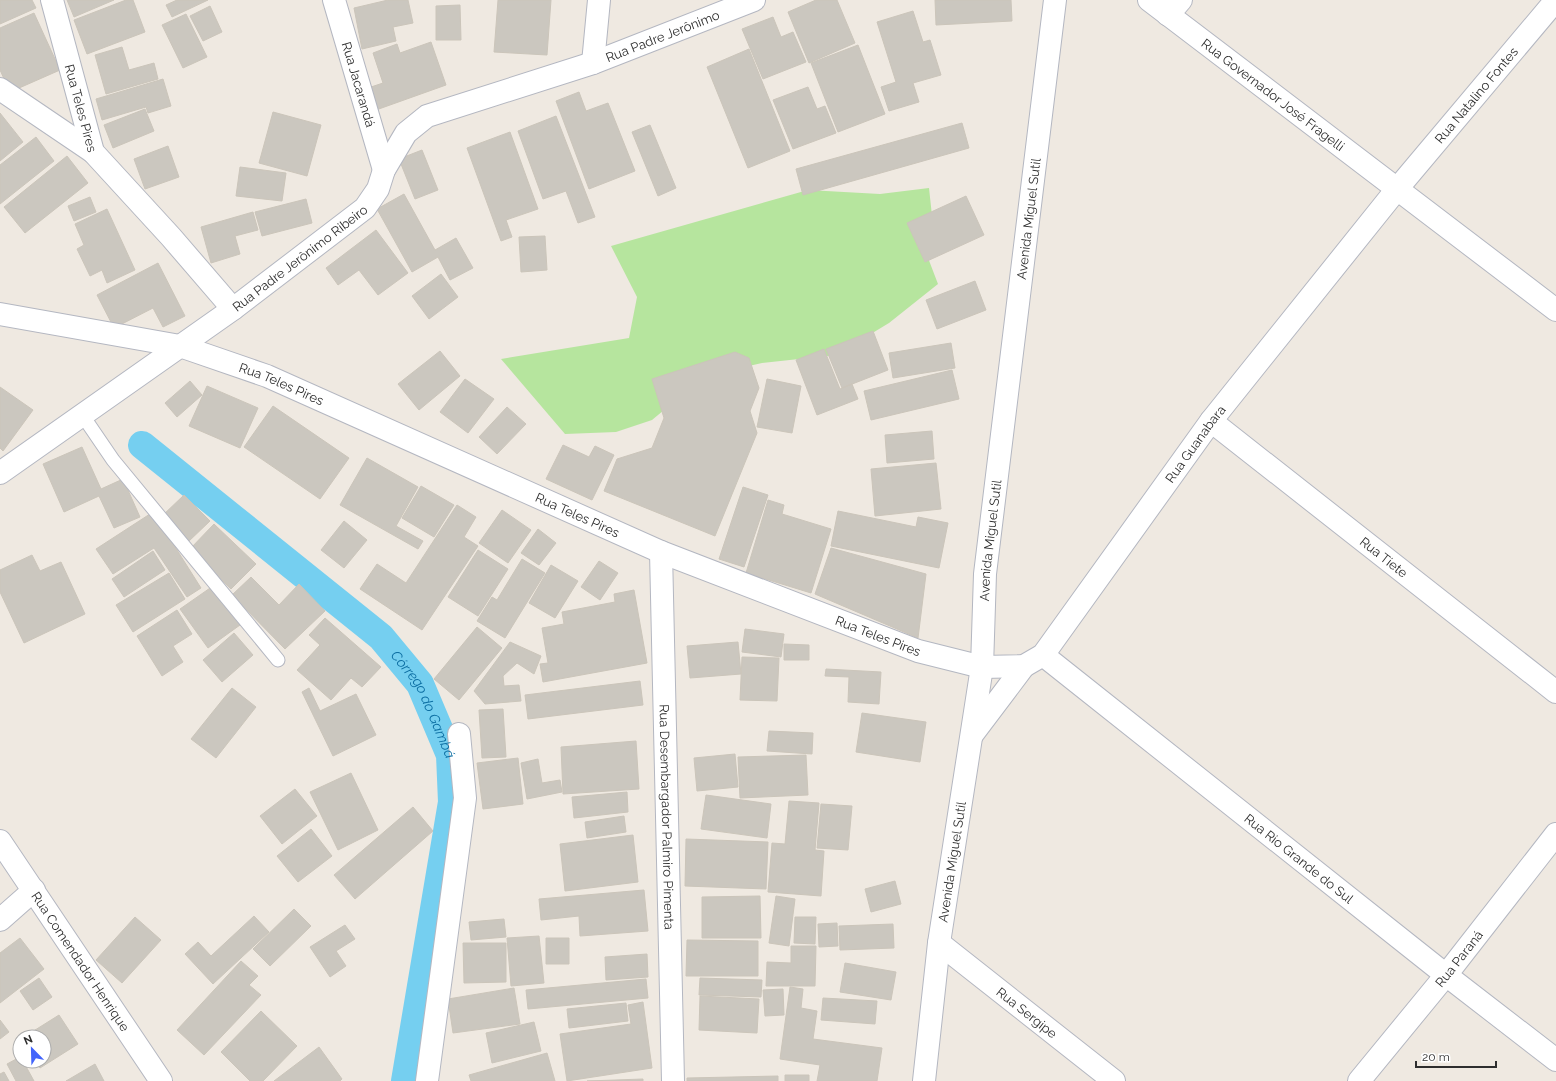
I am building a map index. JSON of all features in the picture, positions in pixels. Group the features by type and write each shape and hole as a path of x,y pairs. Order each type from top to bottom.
{"street":[{"name":"Rua Teles Pires","path":"52,0 93,152 171,237 234,309"},
{"name":"Rua Jacarandá","path":"334,0 384,170"},
{"path":"592,63 600,0"},
{"name":"Rua Padre Jerônimo","path":"592,63 754,0"},
{"name":"Avenida Miguel Sutil","path":"924,1081 939,944 982,667 985,574 1055,0"},
{"name":"Rua Governador José Fragelli","path":"1149,0 1175,7 1397,189 1556,310"},
{"name":"Rua Natalino Fontes","path":"1397,189 1556,0"},
{"name":"Rua Padre Jerônimo Ribeiro","path":"0,473 84,416 180,346 234,309 365,208 378,190 384,170 406,133 427,116 592,63"},
{"path":"0,90 93,152"},
{"name":"Rua Guanabara","path":"982,667 1024,666 1043,655 1211,421 1397,189"},
{"path":"0,314 180,346"},
{"name":"Rua Teles Pires","path":"180,346 267,376 661,552 918,651 982,667"},
{"name":"Rua Tiete","path":"1211,421 1556,692"},
{"name":"Rua Desembargador Palmiro Pimenta","path":"661,552 673,1081"},
{"name":"Rua Rio Grande do Sul","path":"1043,655 1446,975 1556,1060"},
{"path":"970,738 1024,666"},
{"path":"427,1081 465,798 459,734"},
{"name":"Rua Paraná","path":"1359,1081 1446,975 1556,834"},
{"name":"Rua Comendador Henrique","path":"0,841 161,1081"},
{"path":"0,920 34,890"},
{"name":"Rua Sergipe","path":"939,944 1114,1081"}],"lane":[{"path":"84,416 113,460 278,660"}],"green space":[{"path":"929,188 933,225 925,250 938,284 889,323 836,355 762,363 705,376 652,420 616,432 565,434 501,359 629,338 637,297 611,246 808,190 880,194"}],"building":[{"path":"0,0 32,0 36,8 0,24"},
{"path":"67,0 114,0 74,17"},
{"path":"126,0 133,0 145,32 87,54 74,20"},
{"path":"177,0 208,0 172,17 166,5"},
{"path":"388,0 408,0 413,23 393,27 396,41 362,49 354,8"},
{"path":"498,0 551,0 547,55 494,52"},
{"path":"816,0 837,0 855,43 809,63 788,12"},
{"path":"935,0 1011,0 1012,21 936,25"},
{"path":"460,5 461,40 436,40 436,6"},
{"path":"210,6 222,32 203,41 190,16"},
{"path":"913,11 923,42 930,40 941,75 913,83 919,102 889,111 881,87 896,82 877,22"},
{"path":"34,13 60,70 10,92 0,70 0,28"},
{"path":"186,14 207,57 183,68 162,25"},
{"path":"773,17 781,37 793,32 806,62 763,79 742,29"},
{"path":"431,42 446,85 376,110 368,88 383,83 373,53 397,44 400,53"},
{"path":"858,45 885,114 838,132 811,63"},
{"path":"122,47 129,70 154,63 158,79 106,94 95,55"},
{"path":"749,49 790,151 748,168 707,67"},
{"path":"163,79 171,106 148,113 146,107 102,120 96,99"},
{"path":"808,87 817,109 825,106 836,133 793,149 773,100"},
{"path":"579,92 586,111 608,103 635,171 589,189 556,101"},
{"path":"145,109 154,131 113,148 104,125"},
{"path":"273,112 321,125 307,176 259,163"},
{"path":"0,113 23,142 0,161"},
{"path":"556,116 595,217 578,223 566,191 543,199 518,131"},
{"path":"962,123 969,148 803,195 796,169"},
{"path":"650,125 676,188 658,196 632,132"},
{"path":"510,132 538,209 506,220 512,237 501,241 467,148"},
{"path":"36,137 54,161 0,204 0,165"},
{"path":"168,146 179,177 145,189 134,159"},
{"path":"422,150 438,190 415,199 399,159"},
{"path":"67,156 88,183 25,233 4,207"},
{"path":"240,167 286,173 282,201 236,196"},
{"path":"404,194 435,250 456,238 473,268 450,280 438,257 412,272 377,209"},
{"path":"966,196 984,235 925,262 907,223"},
{"path":"90,197 96,212 74,221 68,206"},
{"path":"306,199 312,223 262,236 255,212"},
{"path":"107,209 135,270 107,283 102,270 90,276 77,249 84,245 75,224"},
{"path":"253,212 258,230 235,236 240,254 211,263 201,227"},
{"path":"376,230 408,273 378,295 359,270 338,285 326,268"},
{"path":"545,236 547,270 521,272 519,237"},
{"path":"158,263 185,316 163,327 153,308 114,328 97,295"},
{"path":"441,274 458,297 429,319 412,296"},
{"path":"975,281 986,310 937,329 926,300"},
{"path":"873,331 888,370 842,388 826,349"},
{"path":"951,343 955,368 893,378 889,353"},
{"path":"824,349 840,389 852,384 858,399 817,415 796,360"},
{"path":"440,351 460,376 419,410 398,384"},
{"path":"735,352 749,358 759,388 750,411 757,433 715,536 604,491 617,459 652,448 664,418 652,379"},
{"path":"952,370 959,399 871,420 864,391"},
{"path":"465,379 494,399 468,433 440,412"},
{"path":"767,379 801,386 792,433 757,427"},
{"path":"190,381 202,395 177,417 165,403"},
{"path":"207,386 258,408 240,448 189,426"},
{"path":"0,387 33,410 3,451 0,448"},
{"path":"273,406 349,458 320,499 244,447"},
{"path":"507,407 526,424 497,454 479,437"},
{"path":"932,431 934,459 887,463 885,435"},
{"path":"563,445 589,457 595,446 614,455 592,500 546,479"},
{"path":"82,447 101,489 123,479 140,517 114,528 99,496 64,512 43,464"},
{"path":"367,458 418,487 396,526 423,541 418,549 340,505"},
{"path":"936,463 941,509 875,516 871,469"},
{"path":"421,486 454,505 434,537 402,518"},
{"path":"743,487 768,495 744,567 719,559"},
{"path":"184,495 210,521 188,542 162,516"},
{"path":"768,500 784,505 782,514 831,529 811,593 746,573"},
{"path":"457,505 476,517 464,537 478,546 422,630 360,589 377,564 406,583"},
{"path":"502,510 531,530 508,563 479,543"},
{"path":"838,511 916,527 918,517 948,523 939,568 831,546"},
{"path":"153,512 201,588 187,597 154,548 113,574 96,549"},
{"path":"344,521 367,540 344,568 321,550"},
{"path":"214,524 256,564 231,589 190,549"},
{"path":"538,529 556,543 539,565 521,553"},
{"path":"831,548 926,574 918,638 815,594"},
{"path":"478,550 508,569 478,616 448,597"},
{"path":"153,551 165,570 124,597 112,579"},
{"path":"32,555 40,571 61,562 85,614 24,643 0,592 0,570"},
{"path":"522,559 545,573 505,638 477,621 492,597 497,600"},
{"path":"599,561 618,573 600,600 581,587"},
{"path":"551,565 578,581 555,618 529,603"},
{"path":"169,573 185,599 133,632 116,605"},
{"path":"251,577 279,605 299,584 325,611 285,649 232,595"},
{"path":"213,586 240,625 208,648 180,609"},
{"path":"634,590 647,663 543,682 540,664 548,663 542,628 564,624 562,612 615,602 614,594"},
{"path":"177,610 192,634 173,646 183,662 162,676 137,636"},
{"path":"325,618 381,667 362,687 351,678 331,700 297,670 320,645 309,635"},
{"path":"477,627 502,648 459,700 434,679"},
{"path":"745,629 784,634 781,657 742,652"},
{"path":"234,633 253,655 222,682 203,660"},
{"path":"510,642 541,656 534,674 517,663 503,676 504,686 519,685 521,701 485,704 474,691"},
{"path":"738,642 741,674 690,678 687,646"},
{"path":"784,644 809,645 809,660 784,660"},
{"path":"742,657 779,658 777,701 740,700"},
{"path":"826,669 881,672 879,704 848,702 849,677 825,676"},
{"path":"640,681 643,705 528,719 525,695"},
{"path":"232,688 256,707 216,758 191,739"},
{"path":"309,688 320,711 356,694 376,735 333,756 302,692"},
{"path":"503,709 506,757 482,758 479,710"},
{"path":"862,713 926,722 920,762 856,752"},
{"path":"769,731 813,733 812,754 767,751"},
{"path":"636,741 639,789 563,794 561,747"},
{"path":"735,754 738,787 697,791 694,758"},
{"path":"806,755 808,795 740,798 738,757"},
{"path":"518,758 523,804 483,809 477,763"},
{"path":"538,759 542,783 560,780 562,792 527,799 521,763"},
{"path":"351,773 378,830 338,850 310,792"},
{"path":"295,789 317,816 282,844 260,816"},
{"path":"627,792 628,812 574,818 572,797"},
{"path":"706,795 771,804 767,838 701,829"},
{"path":"789,801 819,803 815,850 824,851 821,896 768,892 772,843 785,844"},
{"path":"821,804 852,806 848,850 817,848"},
{"path":"413,807 433,831 355,899 334,875"},
{"path":"624,816 626,832 587,838 585,822"},
{"path":"311,829 332,856 298,882 277,856"},
{"path":"633,835 638,882 565,891 560,844"},
{"path":"686,839 768,842 766,889 685,886"},
{"path":"895,881 901,904 871,912 865,889"},
{"path":"644,890 648,931 580,936 579,916 541,920 539,899"},
{"path":"760,896 761,938 702,938 702,897"},
{"path":"776,896 795,899 789,946 769,943"},
{"path":"294,909 311,926 270,966 253,949"},
{"path":"254,916 269,932 213,984 185,954 198,942 211,956"},
{"path":"135,917 161,940 122,983 96,960"},
{"path":"795,917 816,917 815,944 794,943"},
{"path":"504,919 506,937 471,940 469,922"},
{"path":"837,923 838,946 819,947 818,924"},
{"path":"893,924 894,948 840,950 839,926"},
{"path":"345,925 355,939 336,951 346,966 330,977 310,947"},
{"path":"539,936 544,983 511,986 507,938"},
{"path":"20,938 44,969 0,1003 0,953"},
{"path":"546,938 569,938 569,964 546,964"},
{"path":"687,940 758,941 758,976 686,976"},
{"path":"463,943 506,943 506,982 464,983"},
{"path":"791,946 816,946 815,986 766,986 767,962 791,963"},
{"path":"647,954 648,977 606,980 605,957"},
{"path":"241,961 258,976 249,985 261,995 204,1055 177,1030"},
{"path":"845,963 896,972 891,1000 840,992"},
{"path":"39,978 52,997 33,1010 20,991"},
{"path":"700,978 762,980 761,997 699,995"},
{"path":"646,979 648,998 528,1009 526,990"},
{"path":"790,987 803,989 801,1008 817,1011 813,1039 882,1048 877,1081 817,1081 820,1065 780,1059"},
{"path":"514,988 520,1024 453,1033 448,999"},
{"path":"783,989 784,1015 765,1016 763,990"},
{"path":"700,996 759,999 757,1033 699,1030"},
{"path":"823,998 877,1001 875,1024 821,1020"},
{"path":"643,1002 652,1068 567,1081 560,1034 631,1024 628,1005"},
{"path":"626,1003 628,1021 569,1028 567,1009"},
{"path":"261,1011 297,1046 263,1081 250,1081 221,1052"},
{"path":"59,1015 78,1044 52,1060 52,1029 37,1029"},
{"path":"0,1020 9,1032 0,1039"},
{"path":"534,1022 541,1051 492,1063 486,1033"},
{"path":"319,1047 342,1079 340,1081 274,1081"},
{"path":"547,1053 555,1081 471,1081 469,1075"},
{"path":"12,1061 12,1069 27,1069 34,1081 16,1081 7,1064"},
{"path":"95,1064 104,1081 66,1081"},
{"path":"4,1072 9,1081 0,1081 0,1074"},
{"path":"785,1075 809,1075 809,1081 785,1081"},
{"path":"778,1076 778,1081 687,1081 687,1078"},
{"path":"643,1079 643,1081 587,1081"}],"waterway":[{"name":"Córrego do Gambá","path":"142,445 381,637 420,684 450,755 452,802 405,1081"}]}
